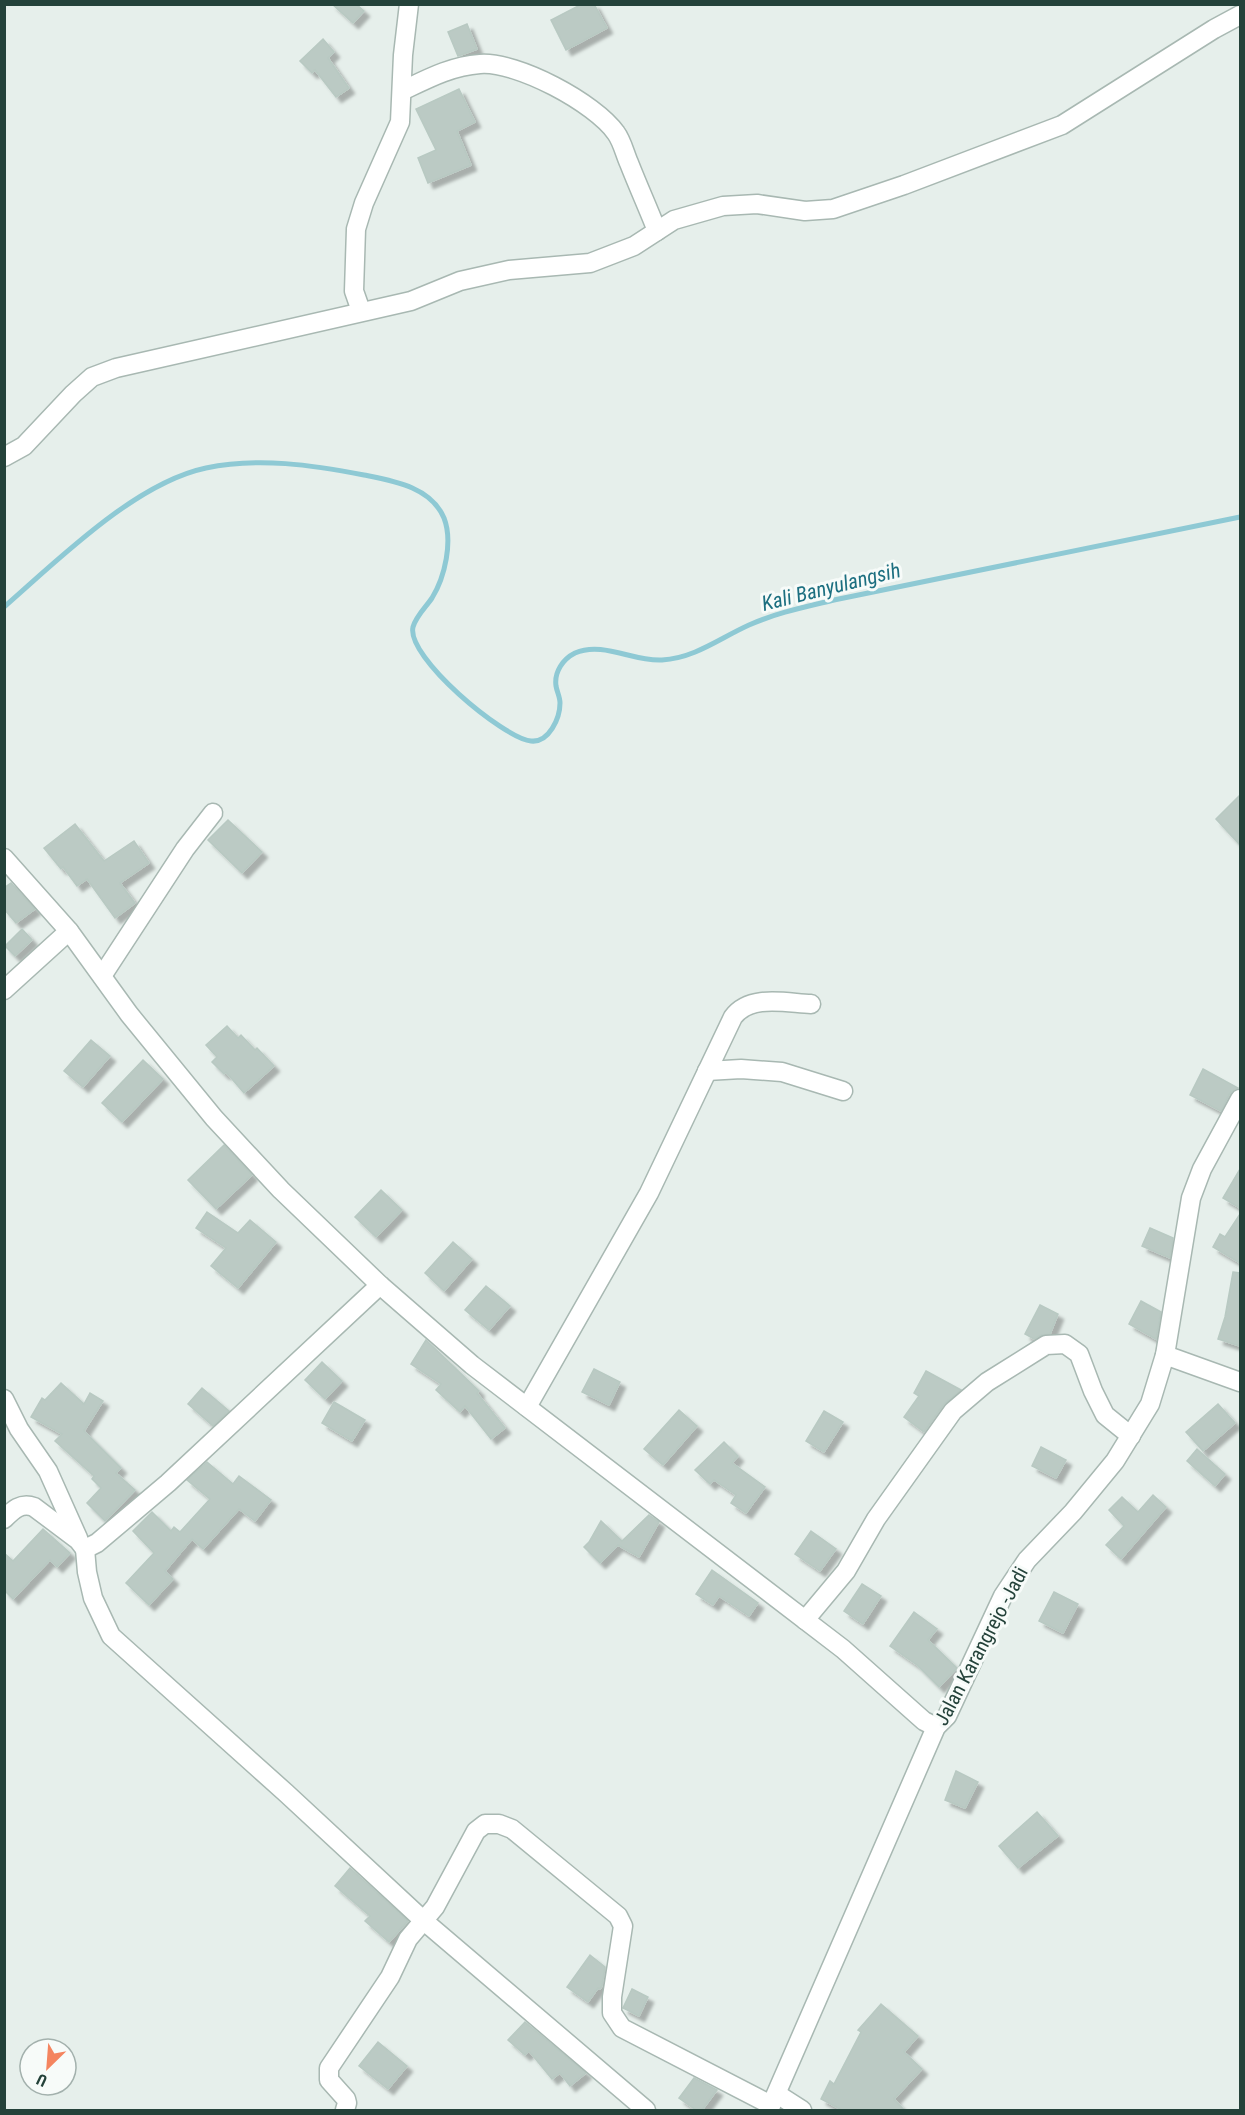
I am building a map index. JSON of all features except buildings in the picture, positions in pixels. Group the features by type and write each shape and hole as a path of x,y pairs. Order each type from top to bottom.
{"street":[{"path":"361,311 354,291 356,229 364,203 400,122 403,55 409,4"},
{"path":"4,457 24,446 92,377 116,368 411,301 460,281 509,270 590,262 634,246 674,220 723,206 757,204 805,211 833,209 904,185 1062,125 1240,15"},
{"path":"402,91 440,73 461,66 482,63 505,67 543,79 586,105 616,133 657,231"},
{"path":"102,976 185,849 213,813"},
{"path":"4,858 69,931 129,1014 214,1118 281,1190 380,1285 472,1365 843,1649 924,1721 936,1727"},
{"path":"4,990 69,931"},
{"path":"527,1407 649,1193 733,1017 744,1005 762,1002 812,1004"},
{"path":"707,1071 741,1069 782,1072 843,1091"},
{"name":"Jalan Karangrejo -Jadi","path":"772,2103 936,1727 947,1716 1003,1596 1027,1560 1073,1512 1115,1461 1150,1404 1166,1355 1191,1198 1202,1169 1240,1099"},
{"path":"4,1519 19,1507 29,1505 82,1545 97,1543 168,1483 380,1285"},
{"path":"805,1620 846,1571 876,1519 953,1411 987,1382 1046,1345 1065,1344 1079,1354 1105,1415 1131,1436"},
{"path":"1166,1355 1240,1382"},
{"path":"4,1400 18,1429 48,1471 82,1545 93,1598 111,1636 424,1921 646,2110"},
{"path":"345,2110 348,2103 329,2080 330,2068 390,1977 408,1939 445,1891 477,1831 485,1824 499,1824 512,1830 618,1916 624,1926 612,2013 622,2028 772,2103 802,2110"}],"waterway":[{"name":"Kali Banyulangsih","path":"4,607 73,546 125,506 179,476 206,468 265,463 325,468 399,483 421,492 430,499 438,507 447,527 448,548 444,570 432,598 414,623 415,640 440,675 480,712 518,736 537,741 548,734 556,722 560,703 556,676 563,662 575,653 596,649 607,650 651,660 685,656 759,621 801,608 1240,517"}]}
